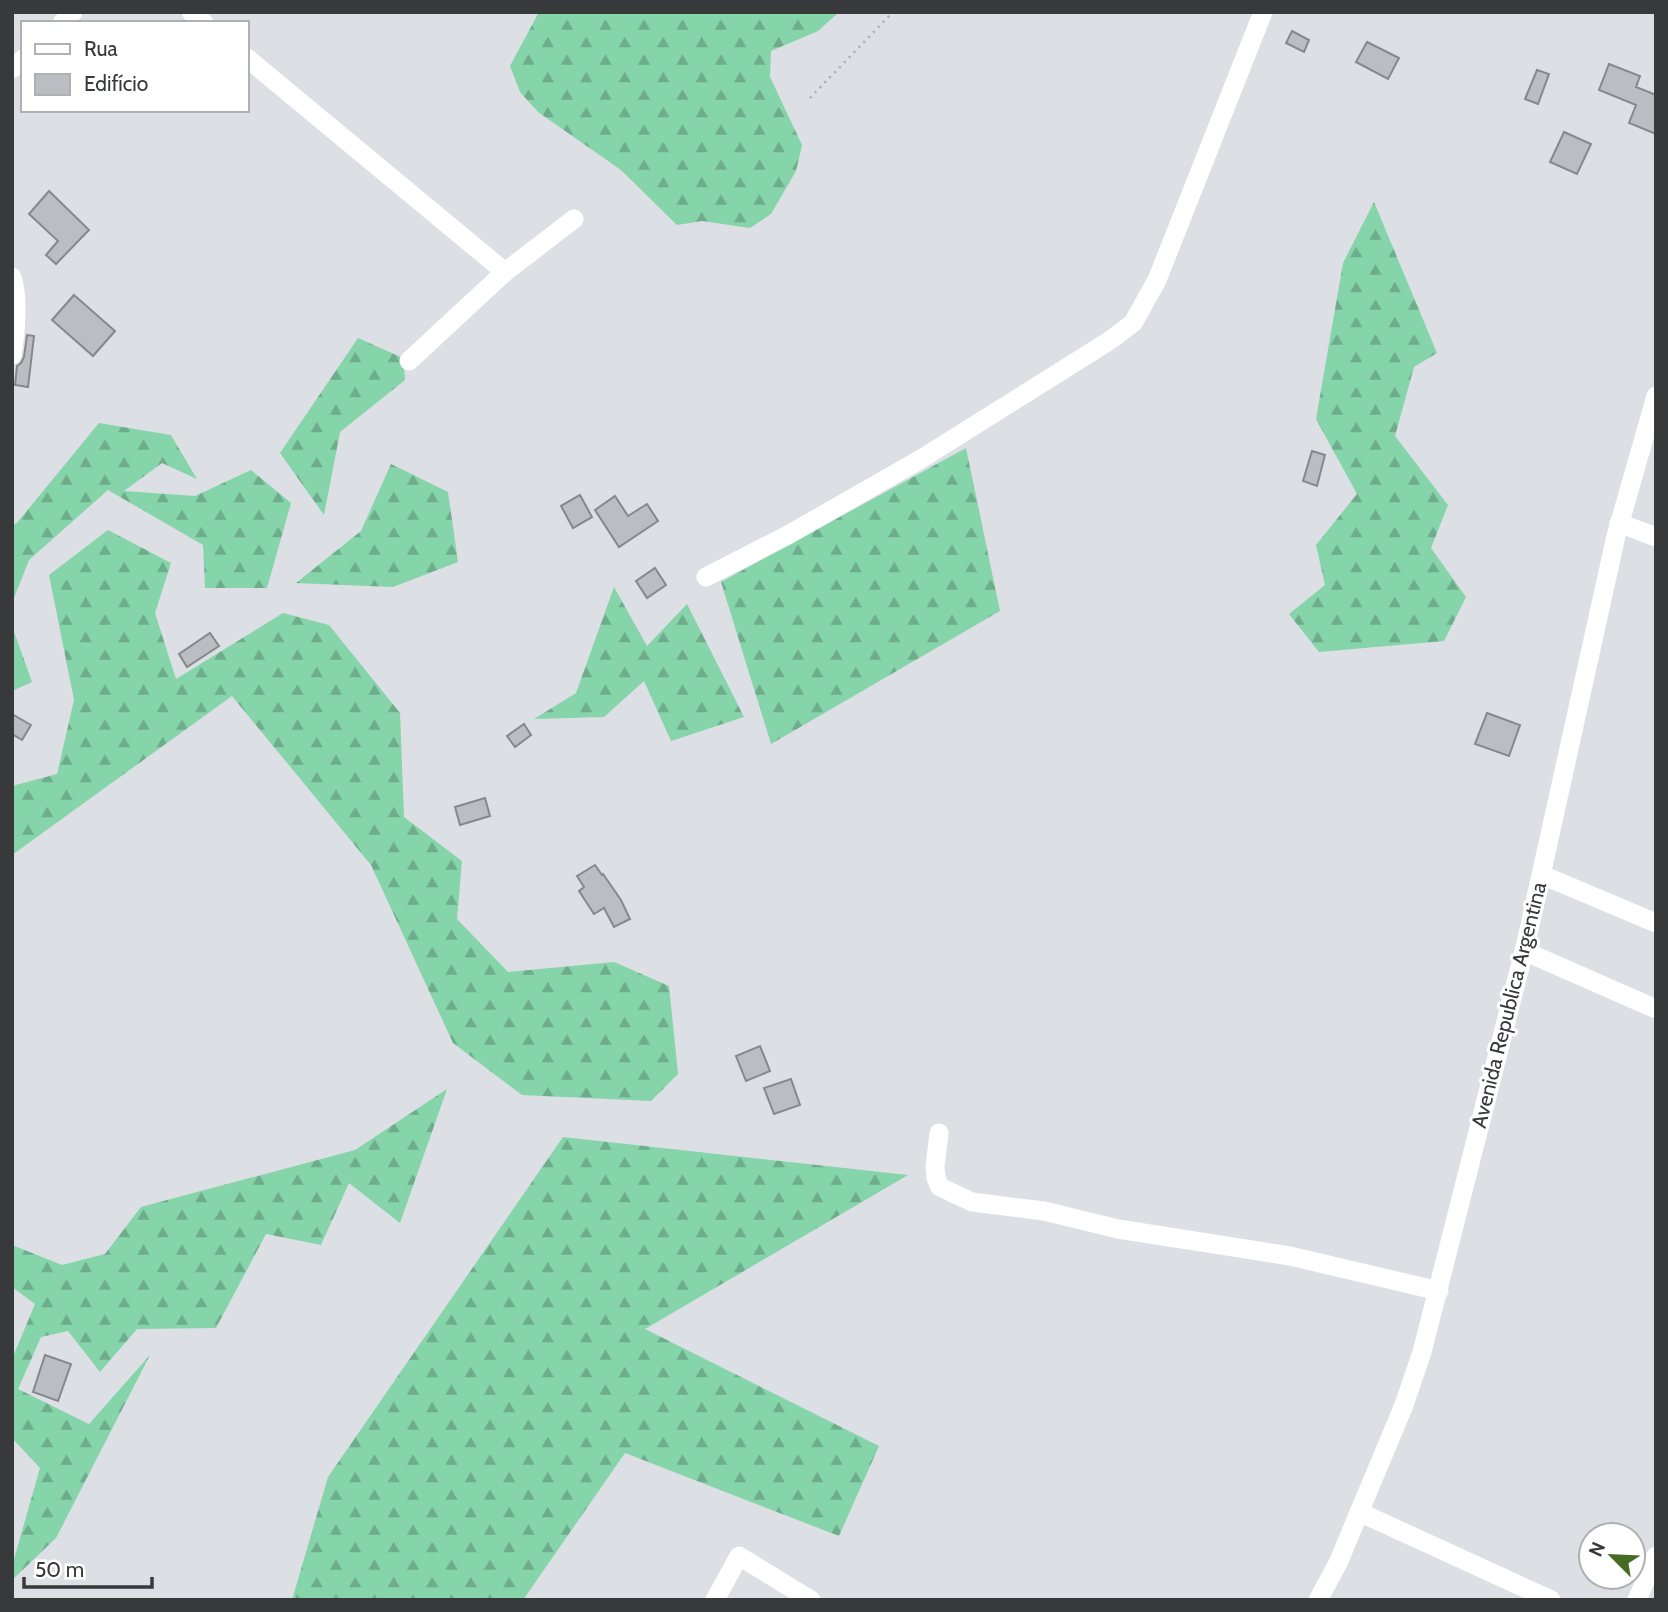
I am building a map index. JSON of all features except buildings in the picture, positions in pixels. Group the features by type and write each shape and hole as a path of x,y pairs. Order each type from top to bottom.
{"street":[{"path":"706,577 789,535 921,459 1109,341 1133,323 1157,280 1263,12"},
{"path":"248,59 505,272"},
{"path":"409,361 505,272 573,219"},
{"path":"12,276 15,285 16,331 12,355"},
{"name":"Avenida Republica Argentina","path":"1318,1600 1338,1563 1405,1405 1439,1292 1526,945 1619,523 1656,396"},
{"path":"1619,523 1656,537"},
{"path":"1542,875 1656,923"},
{"path":"1526,945 1656,994"},
{"path":"1526,945 1656,1009"},
{"path":"940,1133 935,1167 940,1187 972,1202 1044,1212 1118,1229 1290,1256 1439,1292"},
{"path":"1359,1513 1551,1600"},
{"path":"715,1600 739,1556 811,1600"},
{"path":"1637,1600 1656,1556"}],"path":[{"path":"810,98 893,12"}],"green space":[{"path":"539,12 839,12 818,31 771,51 770,77 802,145 796,171 771,214 750,228 702,221 677,225 621,170 538,112 520,92 510,66"},
{"path":"1374,202 1437,353 1414,367 1395,436 1448,505 1431,548 1466,597 1444,641 1319,652 1289,614 1325,585 1316,545 1357,494 1316,419 1343,263"},
{"path":"358,338 403,358 405,380 340,432 324,515 280,453"},
{"path":"99,423 171,435 197,479 162,463 124,491 195,496 251,470 291,503 267,588 205,588 203,545 108,490 29,560 12,603 12,523 16,524"},
{"path":"966,448 1000,611 771,744 721,582"},
{"path":"391,464 448,492 458,562 393,587 296,583 361,531"},
{"path":"108,530 171,563 155,613 176,679 283,613 329,625 400,713 404,817 462,861 457,919 508,972 614,962 669,986 678,1074 651,1101 522,1095 453,1043 371,865 232,696 12,855 12,786 57,774 74,700 49,575"},
{"path":"614,587 647,646 687,604 744,717 671,741 644,681 604,717 534,719 576,693"},
{"path":"12,626 32,682 12,691"},
{"path":"447,1089 400,1223 349,1183 321,1245 266,1234 216,1328 137,1329 100,1372 68,1331 41,1337 18,1389 89,1424 150,1355 56,1538 12,1580 12,1566 40,1468 12,1438 12,1359 35,1304 12,1287 12,1245 62,1265 105,1254 141,1207 355,1150"},
{"path":"563,1137 908,1175 645,1329 879,1446 839,1536 625,1453 523,1600 292,1600 328,1477"}]}
